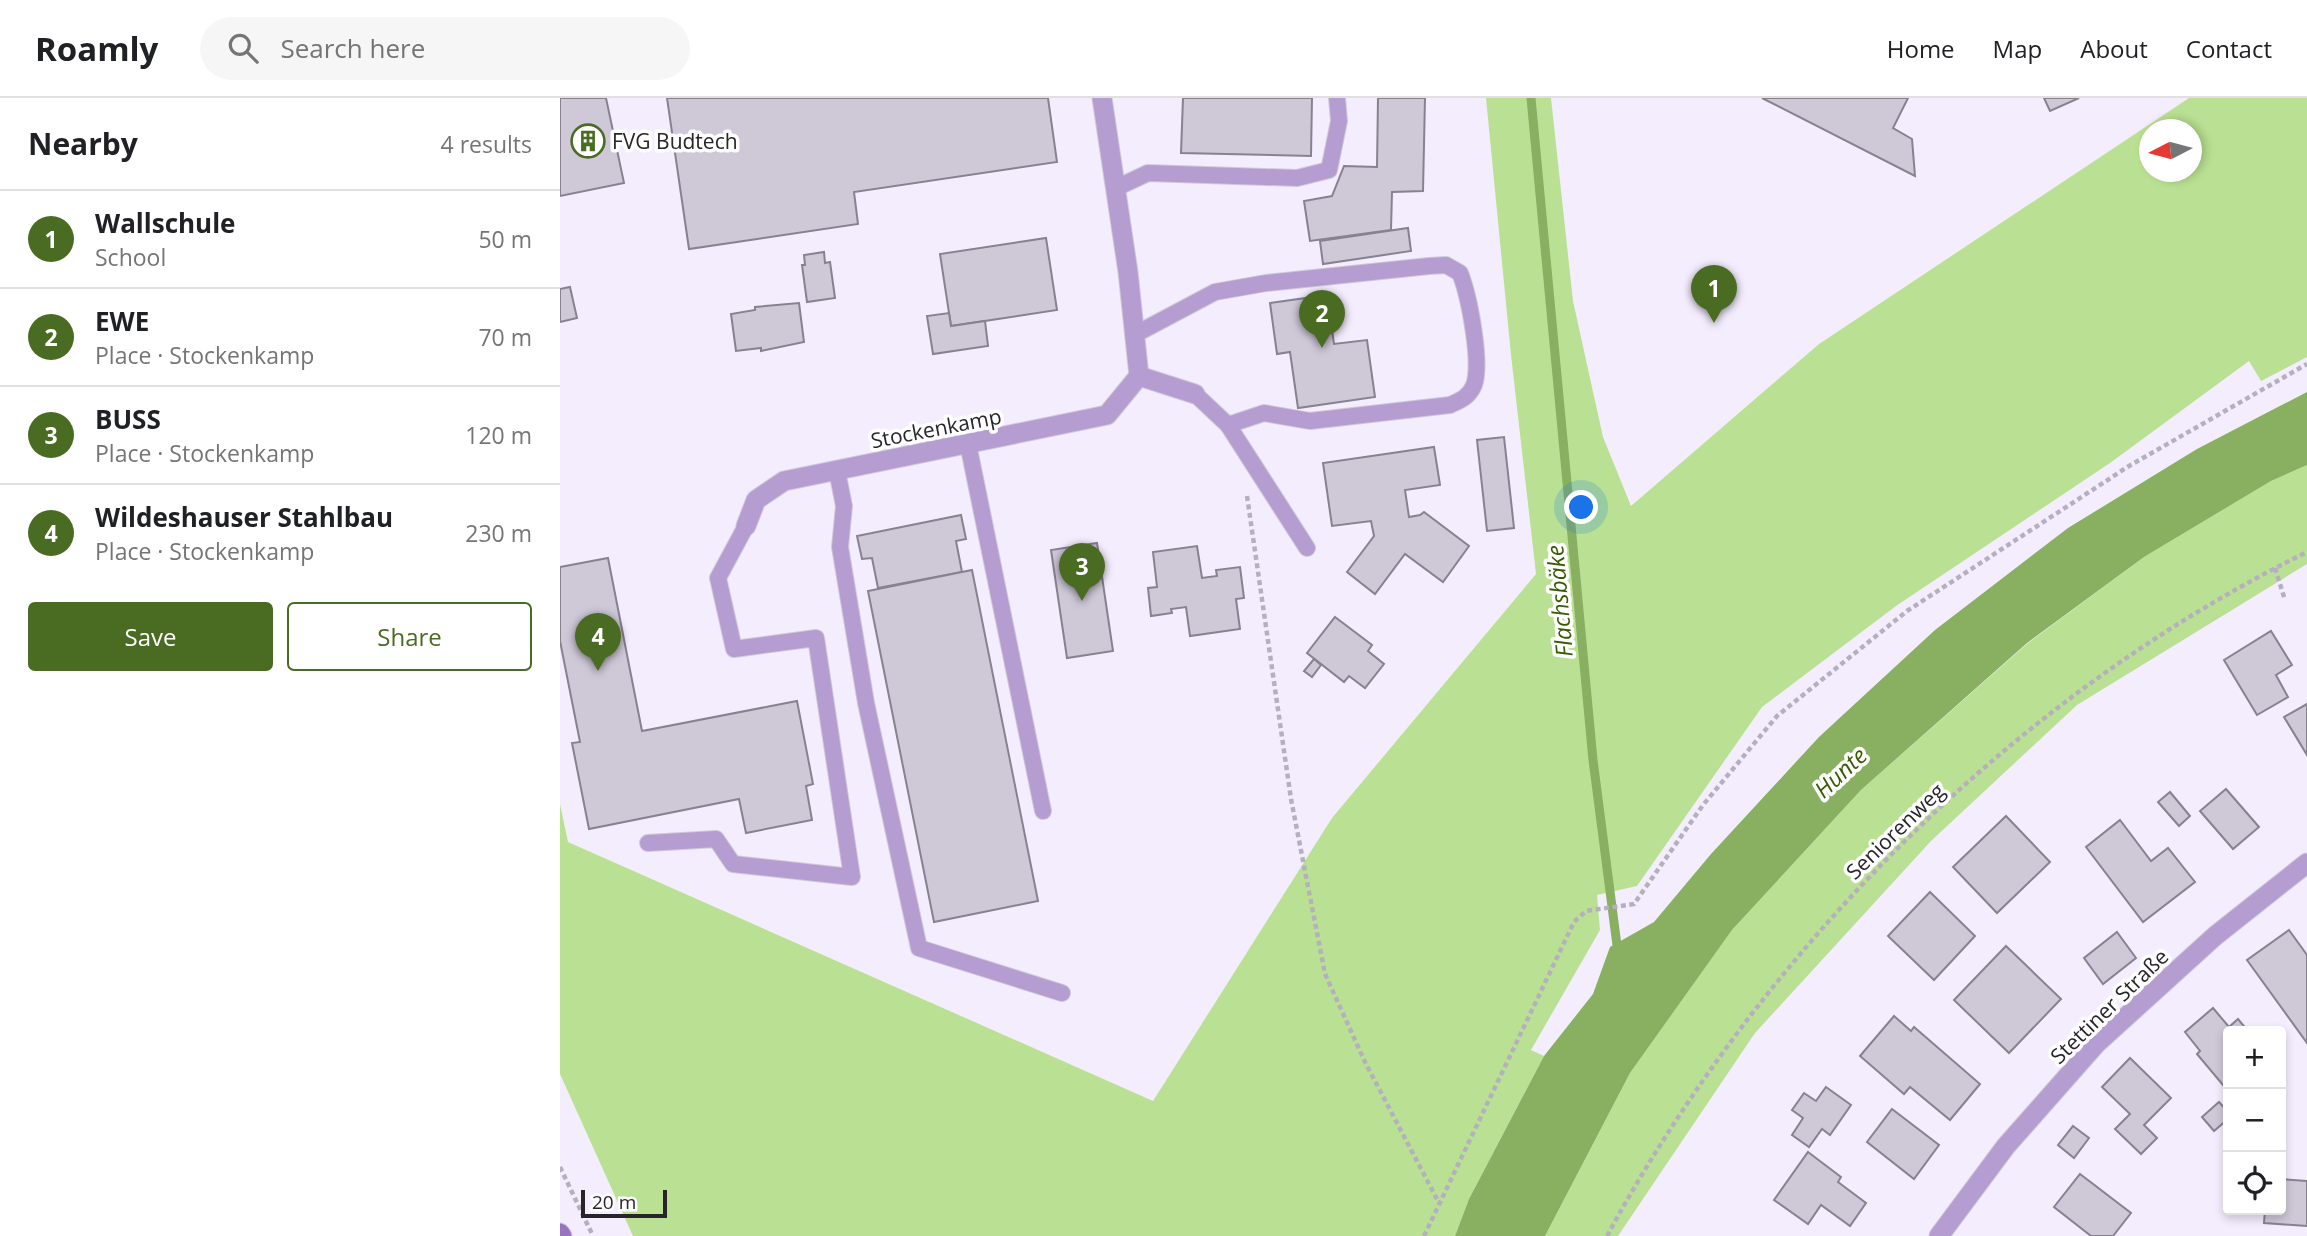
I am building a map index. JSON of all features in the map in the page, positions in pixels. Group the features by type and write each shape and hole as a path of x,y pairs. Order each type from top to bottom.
{"street":[{"path":"1102,98 1128,272 1139,376 1195,394"},
{"name":"Stockenkamp","path":"746,526 756,500 784,481 1107,415 1139,376"},
{"name":"Stettiner Straße","path":"1939,1236 2006,1146 2096,1044 2215,936 2307,863"}],"lane":[{"path":"1115,188 1148,173 1297,178 1329,170 1339,121 1337,98"},
{"path":"1134,335 1214,292 1266,283 1429,265 1446,265 1460,273 1468,295 1475,356 1475,383 1466,397 1450,405 1310,421 1264,413 1228,425"},
{"path":"1195,394 1228,425 1307,548"},
{"path":"968,444 1043,811"},
{"path":"837,471 844,506 840,547 866,703 919,948 1062,993"},
{"path":"648,842 716,839 733,864 852,877 816,638 734,649 719,578 746,526"}],"path":[{"path":"1424,1236 1574,922 1586,911 1633,904 1703,805 1777,716 1907,611 2129,466 2307,364"},
{"path":"1247,494 1291,799 1325,974 1366,1062 1439,1203"},
{"name":"Seniorenweg","path":"1607,1236 1628,1196 1702,1079 1755,1008 1843,905 1943,804 2072,697 2169,630 2307,552"},
{"path":"2275,568 2285,600"},
{"path":"560,1167 593,1236"}],"shaded area":[{"path":"1486,98 1551,98 1573,301 1603,437 1631,506 1819,344 2139,131 2139,182 2202,182 2202,119 2157,119 2189,98 2307,98 2307,357 2261,381 2249,361 2110,463 1896,606 1762,707 1637,886 1597,895 1600,930 1531,1050 1544,1056 1469,1199 1455,1236 633,1236 560,1074 560,804 568,842 1153,1101 1332,818 1536,574"},
{"path":"2307,465 2307,564 2077,705 1931,841 1755,1033 1618,1236 1545,1236 1630,1073 1732,930 1861,790 2028,643 2144,557 2271,481"}],"water":[{"name":"Hunte","path":"2307,392 2307,465 2271,481 2144,557 2027,643 1861,790 1732,930 1630,1073 1545,1236 1455,1236 1469,1199 1544,1056 1593,994 1610,947 1654,922 1711,854 1819,737 1935,630 2068,528 2197,449"}],"building":[{"name":"FVG Budtech","path":"560,98 606,98 624,183 560,196"},
{"path":"667,98 1048,98 1057,162 854,192 858,224 689,249"},
{"path":"1183,98 1312,98 1311,156 1181,153"},
{"path":"1378,98 1425,98 1423,191 1392,192 1391,230 1310,241 1304,201 1332,196 1344,166 1377,167"},
{"path":"1762,98 1908,98 1893,128 1912,139 1915,176"},
{"path":"2044,98 2079,98 2050,111"},
{"path":"1408,228 1411,251 1323,264 1320,241"},
{"path":"1046,238 1057,310 951,326 940,254"},
{"path":"824,252 825,263 830,262 835,298 807,302 802,265 805,265 804,255"},
{"path":"570,287 577,318 560,322 560,289"},
{"path":"1327,295 1334,344 1367,340 1375,397 1298,408 1290,352 1277,354 1270,303"},
{"path":"799,303 804,342 761,351 761,348 736,351 731,314 755,310 755,307"},
{"path":"949,313 951,326 985,321 988,346 933,354 927,316"},
{"path":"1504,437 1514,528 1487,531 1477,440"},
{"path":"1434,447 1440,485 1405,490 1409,517 1424,512 1469,546 1443,582 1405,554 1375,594 1347,572 1374,536 1371,521 1332,526 1323,463"},
{"path":"961,515 966,539 956,541 962,572 878,588 872,558 862,559 857,536"},
{"path":"1097,543 1113,651 1067,658 1051,550"},
{"path":"1197,546 1202,578 1217,576 1216,570 1240,567 1244,598 1236,599 1240,629 1190,636 1186,607 1171,609 1172,613 1151,616 1148,588 1157,587 1153,552"},
{"path":"608,558 642,731 797,701 813,784 806,786 812,820 746,833 739,799 589,829 572,743 580,742 560,641 560,567"},
{"path":"972,570 1038,901 934,922 868,591"},
{"path":"1335,617 1372,645 1368,651 1384,664 1365,688 1349,676 1344,682 1307,653"},
{"path":"2271,631 2292,665 2276,675 2288,697 2257,715 2224,660"},
{"path":"1314,659 1321,665 1312,677 1304,671"},
{"path":"2307,704 2307,755 2284,717"},
{"path":"2226,789 2259,827 2233,849 2200,811"},
{"path":"2170,792 2190,816 2179,826 2158,802"},
{"path":"2006,816 2050,862 1997,913 1953,867"},
{"path":"2120,820 2151,861 2168,848 2195,882 2143,922 2086,847"},
{"path":"1930,892 1975,936 1934,980 1888,936"},
{"path":"2289,930 2307,955 2307,1043 2247,960"},
{"path":"2117,932 2136,958 2103,984 2084,958"},
{"path":"2006,946 2061,999 2009,1053 1954,1000"},
{"path":"2213,1008 2228,1026 2223,1026 2223,1085 2197,1054 2200,1051 2185,1032"},
{"path":"1894,1016 1911,1031 1914,1027 1980,1084 1950,1120 1910,1087 1904,1094 1860,1056"},
{"path":"2238,1019 2244,1026 2230,1026"},
{"path":"2130,1058 2171,1098 2144,1125 2157,1138 2141,1154 2115,1129 2130,1114 2102,1087"},
{"path":"1826,1087 1851,1105 1830,1135 1822,1129 1809,1147 1792,1135 1803,1118 1792,1110 1804,1093 1816,1101"},
{"path":"2219,1102 2223,1106 2223,1123 2214,1131 2202,1117"},
{"path":"1892,1109 1939,1145 1914,1179 1867,1142"},
{"path":"2073,1126 2089,1138 2074,1158 2058,1145"},
{"path":"1808,1152 1841,1177 1838,1182 1866,1203 1850,1226 1821,1205 1808,1224 1774,1200"},
{"path":"2080,1174 2131,1213 2113,1236 2091,1236 2054,1207"},
{"path":"2286,1179 2307,1181 2307,1226 2264,1223 2265,1215 2286,1215"}],"waterway":[{"name":"Flachsbäke","path":"1531,98 1593,760 1618,953"}],"place":[{"name":"FVG Budtech","path":"588,141"},
{"name":"Wallschule","path":"1714,323"},
{"name":"EWE","path":"1322,348"},
{"name":"BUSS","path":"1082,601"},
{"name":"Wildeshauser Stahlbau","path":"598,671"}]}
